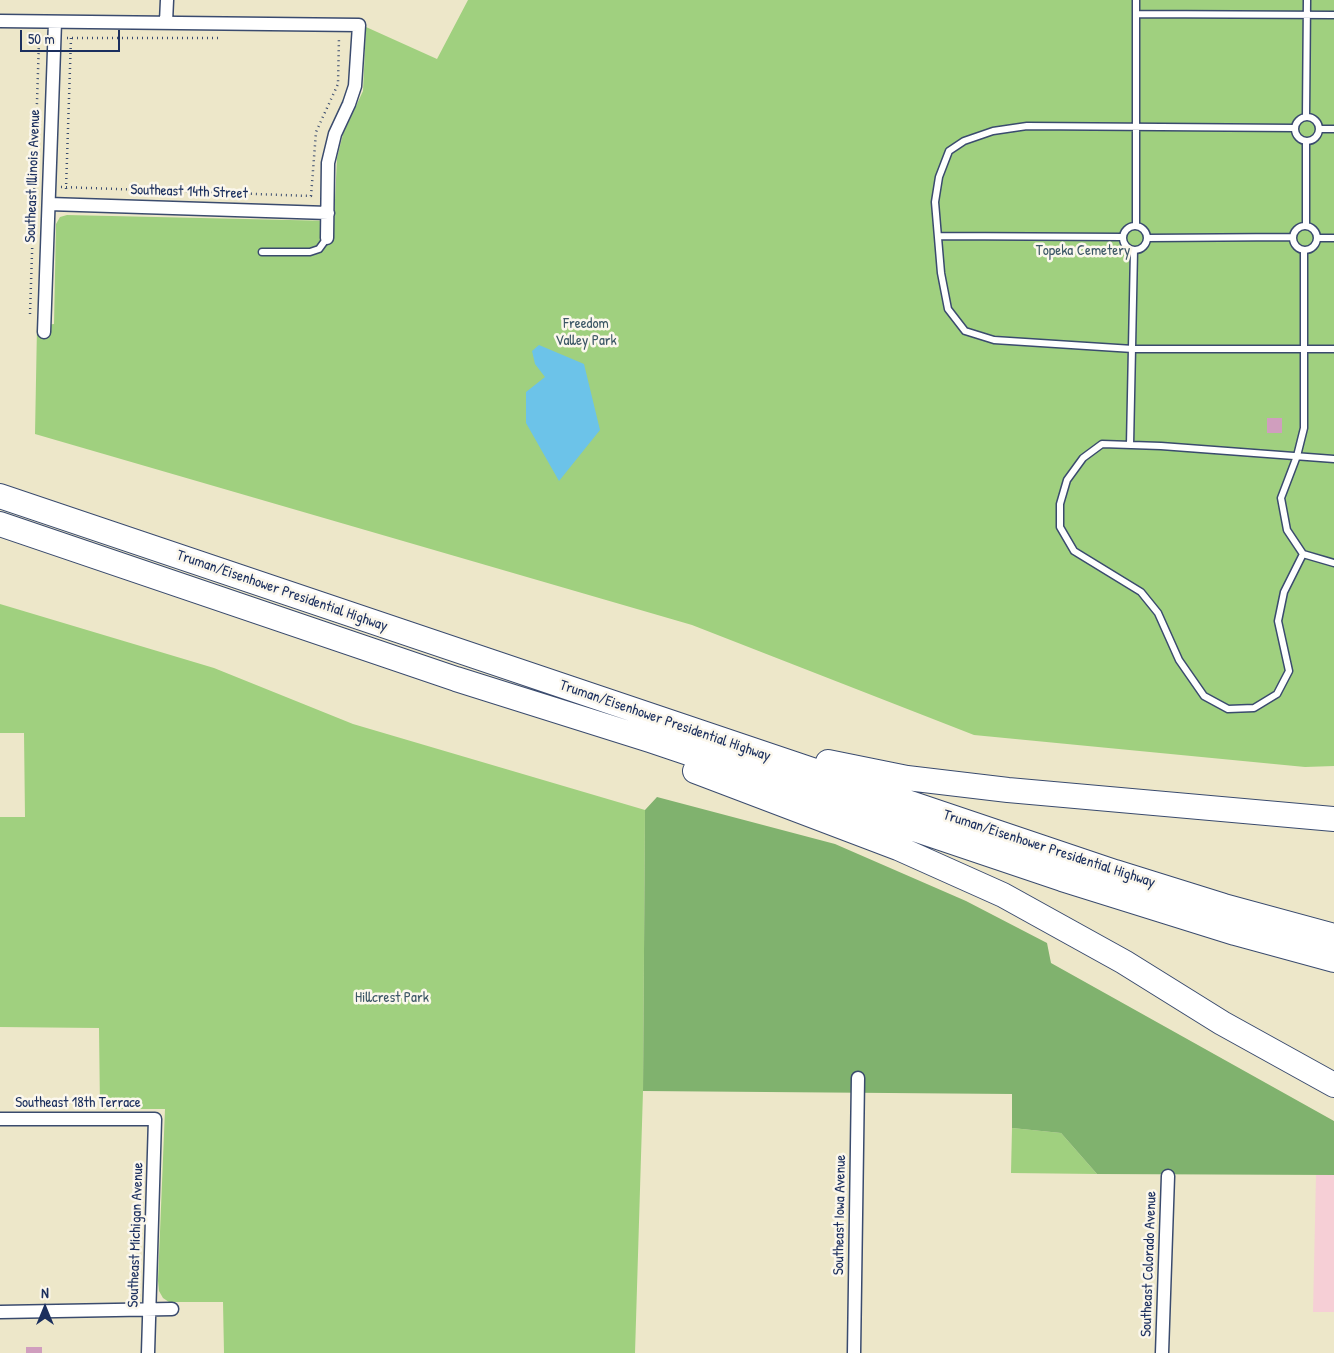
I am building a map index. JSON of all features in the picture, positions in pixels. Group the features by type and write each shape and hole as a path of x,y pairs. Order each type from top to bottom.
{"highway":[{"name":"Truman/Eisenhower Presidential Highway","path":"0,496 1115,872 1224,906 1334,936"},
{"name":"Truman/Eisenhower Presidential Highway","path":"0,524 456,679 650,740 1139,904 1334,960"},
{"path":"456,679 551,719 898,848 958,874 1003,895 1124,962 1222,1023 1334,1085"},
{"path":"781,760 820,760 907,778 1008,790 1334,818"}],"street":[{"path":"166,22 167,0"},
{"path":"0,21 359,25 355,86 335,134 328,163 327,238"},
{"name":"Southeast Illinois Avenue","path":"44,332 55,22"},
{"name":"Southeast 14th Street","path":"49,204 328,213"},
{"name":"Southeast Iowa Avenue","path":"854,1353 858,1078"},
{"name":"Southeast 18th Terrace","path":"0,1119 156,1119"},
{"name":"Southeast Michigan Avenue","path":"148,1353 156,1119"},
{"name":"Southeast Colorado Avenue","path":"1162,1353 1168,1176"},
{"path":"0,1312 172,1309"}],"lane":[{"path":"1136,0 1136,225"},
{"path":"1306,116 1307,0"},
{"path":"1136,14 1334,15"},
{"path":"1306,116 1317,121 1320,129 1315,138 1306,141 1298,137 1294,128 1299,119 1306,116"},
{"path":"1294,128 1027,126 993,131 964,141 949,151 939,177 935,202 941,273 948,309 965,331 994,340 1133,349 1334,349"},
{"path":"1320,129 1334,129"},
{"path":"1306,141 1306,226"},
{"path":"1136,225 1145,230 1147,238 1143,247 1134,250 1126,246 1123,237 1127,228 1136,225"},
{"path":"1306,226 1315,230 1317,238 1313,248 1304,250 1296,246 1293,237 1297,228 1306,226"},
{"path":"938,236 1123,237"},
{"path":"1147,238 1293,237"},
{"path":"262,252 310,252 319,249 327,238"},
{"path":"1317,238 1334,238"},
{"path":"1130,445 1134,250"},
{"path":"1304,250 1304,428 1297,456 1281,498 1287,530 1303,554 1334,563"},
{"path":"1303,554 1284,592 1278,621 1289,671 1277,694 1254,708 1228,709 1204,696 1179,660 1158,613 1141,592 1074,551 1060,527 1060,504 1067,480 1083,458 1102,444 1334,459"}],"path":[{"path":"49,187 311,196 316,132 338,84 340,37 330,37"},
{"path":"65,205 71,38"},
{"path":"30,314 38,41 71,38 230,38"}],"shaded area":[{"path":"1316,1175 1334,1175 1334,1312 1313,1312"}],"green space":[{"path":"468,0 1334,0 1334,766 1305,767 974,735 692,625 35,434 37,326 54,324 56,224 60,217 67,215 334,221 337,158 343,134 363,91 366,27 437,59"},
{"name":"Hillcrest Park","path":"0,604 214,668 353,724 645,810 643,1091 635,1353 224,1353 223,1302 169,1302 163,1298 159,1291 158,1281 165,1109 100,1109 99,1028 0,1027 0,817 25,817 24,733 0,733"},
{"path":"657,797 835,844 966,901 1047,943 1051,963 1334,1121 1334,1175 1097,1174 1061,1133 1012,1128 1012,1094 643,1091 645,810"},
{"path":"1012,1128 1061,1133 1097,1174 1011,1173"}],"water":[{"path":"539,345 584,364 600,430 559,481 526,423 526,392 545,377 535,364 532,351"}],"building":[{"path":"1267,418 1282,418 1282,433 1267,433"},
{"path":"26,1347 42,1347 42,1353 26,1353"}],"park label":[{"name":"Topeka Cemetery","path":"1083,251"},
{"name":"Freedom Valley Park","path":"586,332"}]}
